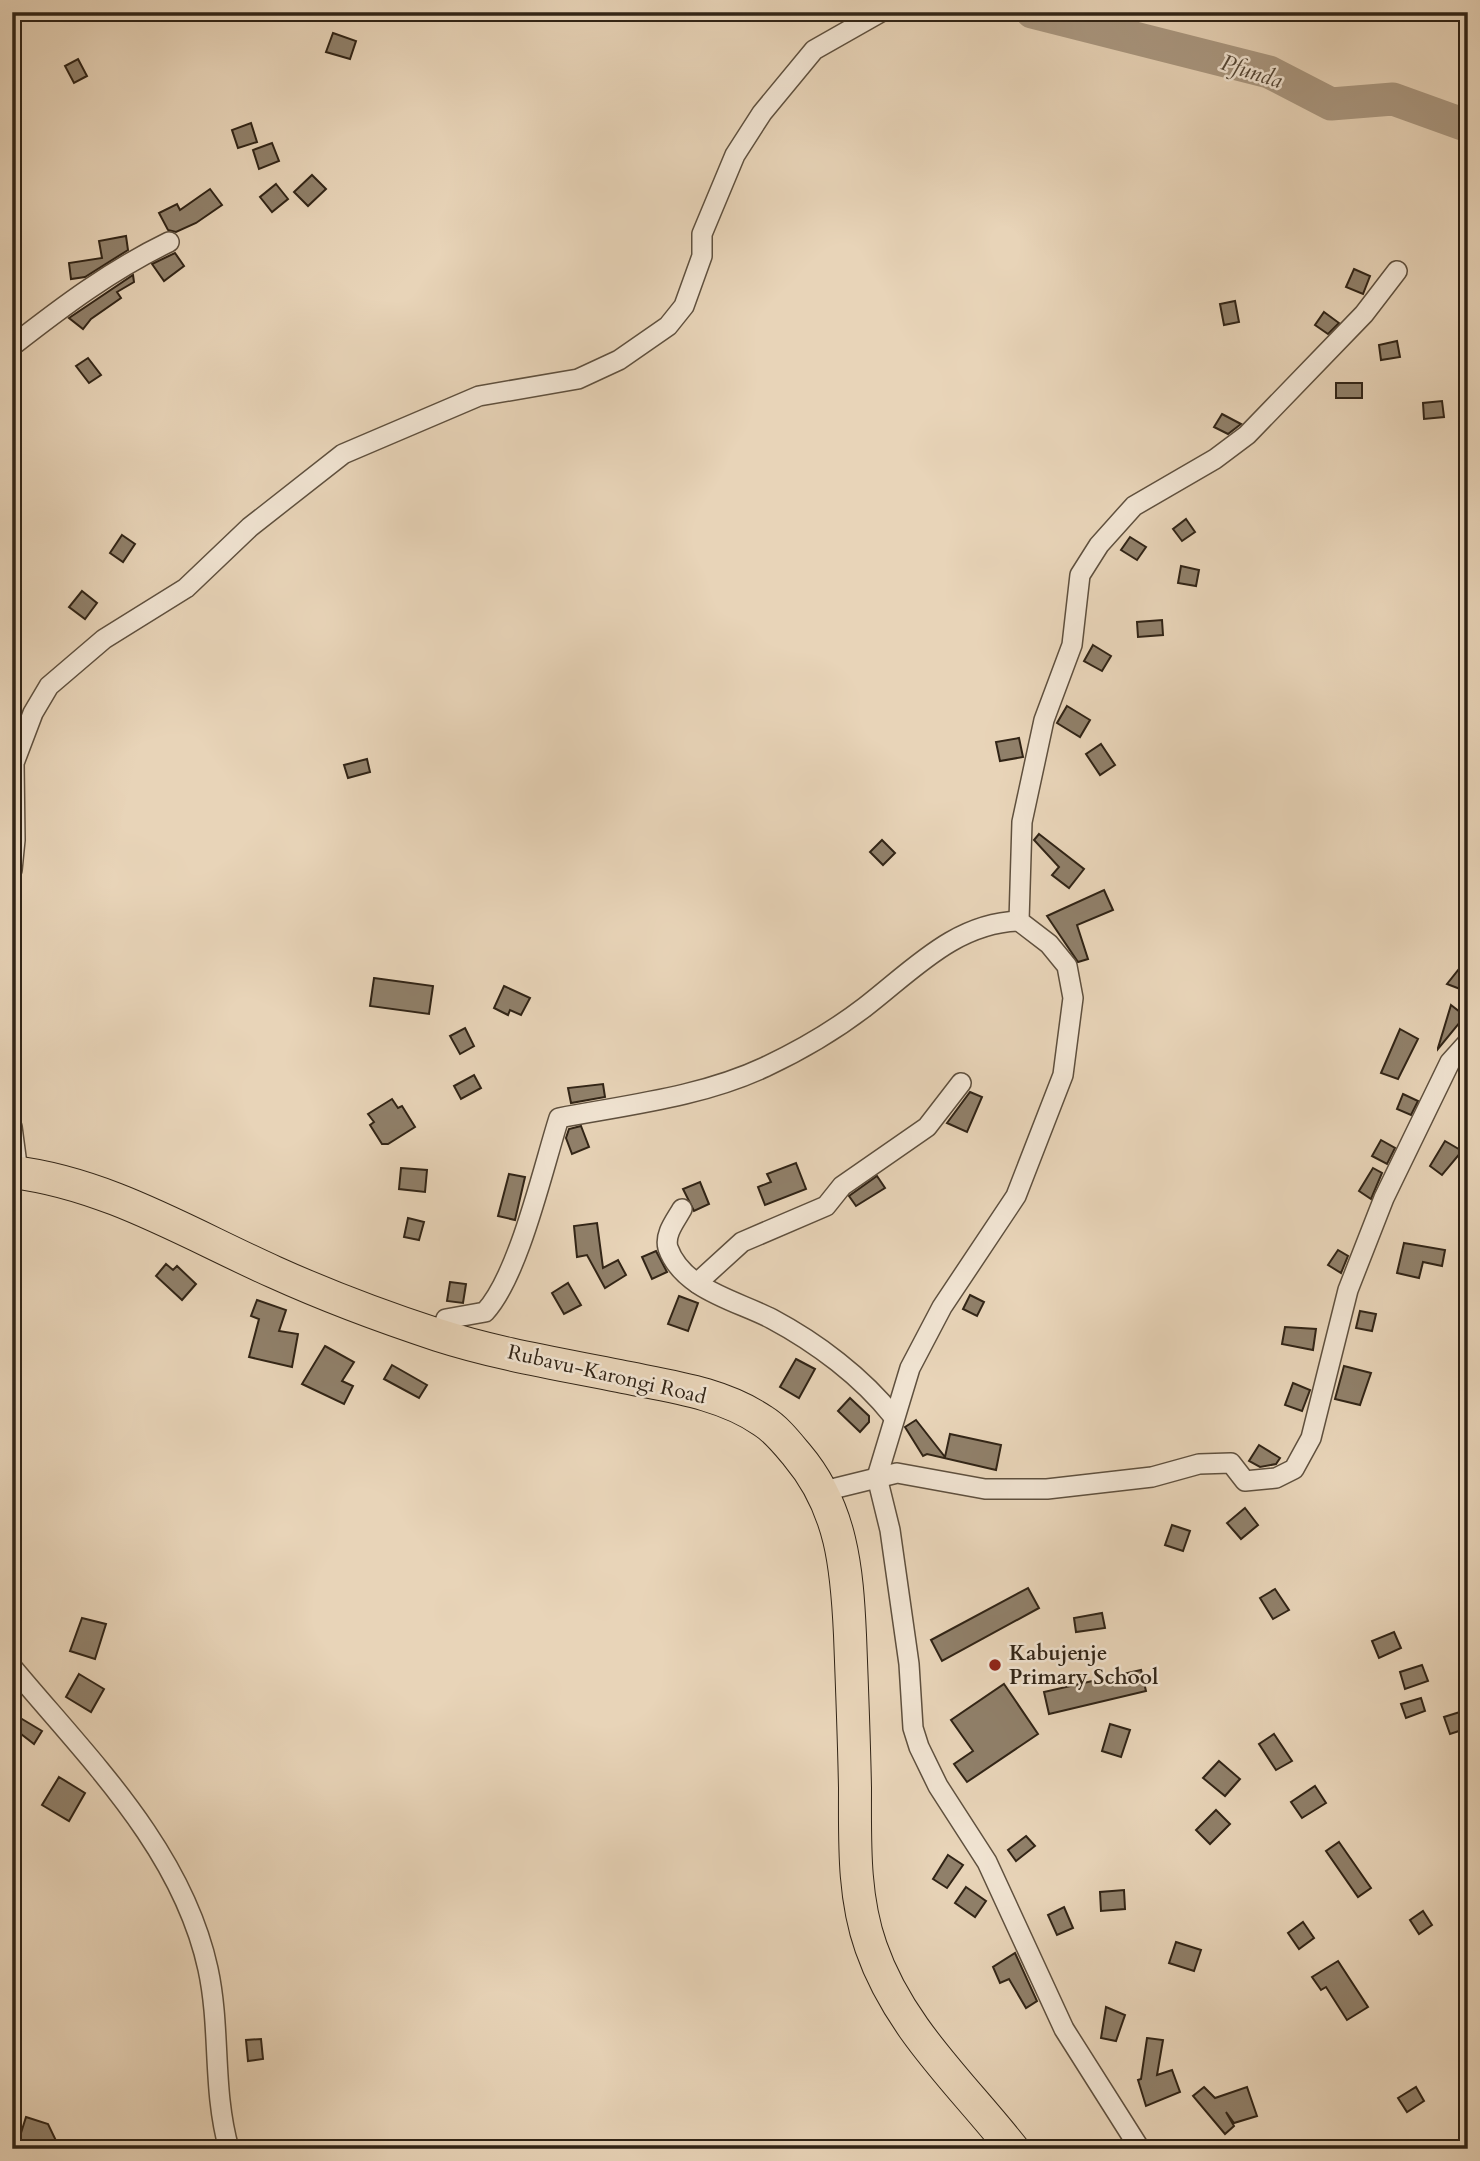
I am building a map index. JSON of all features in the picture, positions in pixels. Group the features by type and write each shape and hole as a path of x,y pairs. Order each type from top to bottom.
{"highway":[{"name":"Rubavu-Karongi Road","path":"15,1172 91,1189 124,1201 314,1290 440,1336 538,1360 673,1386 742,1409 773,1429 824,1491 847,1570 855,1852 859,1901 870,1945 892,1999 921,2042 1013,2149"}],"street":[{"path":"12,870 15,840 14,763 33,713 49,686 104,639 186,588 250,527 343,454 480,396 578,379 619,360 668,326 684,306 702,256 702,234 735,155 762,113 814,50 881,12"},
{"path":"12,346 73,298 128,262 169,242"},
{"path":"1019,921 1022,822 1044,720 1072,645 1080,575 1099,545 1134,506 1215,459 1247,435 1364,314 1397,271"},
{"path":"440,1336 446,1319 485,1311 501,1290 525,1228 559,1118 708,1088 764,1068 807,1045 865,1008 914,964 959,936 997,922 1019,921 1049,944 1067,966 1073,998 1063,1075 1016,1196 942,1307 910,1368 893,1416 877,1476 890,1530 909,1664 914,1728 919,1747 938,1786 987,1861 1064,2029 1140,2149"},
{"path":"824,1491 877,1476 908,1473 1008,1491 1152,1477 1199,1464 1231,1463 1245,1481 1276,1478 1294,1469 1311,1438 1349,1290 1380,1208 1450,1062 1468,1042"},
{"path":"697,1283 742,1242 826,1206 842,1186 927,1128 961,1083"},
{"path":"12,1127 15,1172"},
{"path":"682,1209 667,1235 668,1248 690,1278 730,1303 772,1319 823,1351 873,1391 893,1416"},
{"path":"12,1667 135,1815 184,1897 208,1967 216,2020 216,2079 229,2149"}],"building":[{"path":"333,33 356,41 350,59 326,52"},
{"path":"78,59 87,76 74,83 65,66"},
{"path":"251,123 257,142 238,148 232,130"},
{"path":"272,143 279,161 259,169 253,150"},
{"path":"312,175 326,189 308,206 294,192"},
{"path":"276,184 288,199 272,212 260,197"},
{"path":"210,189 222,205 196,223 176,232 168,230 159,213 177,204 180,210"},
{"path":"126,236 128,250 85,277 71,279 69,263 102,258 99,241"},
{"path":"175,253 184,266 164,281 152,264"},
{"path":"1354,269 1370,276 1363,294 1346,287"},
{"path":"133,275 134,282 117,292 121,298 91,319 83,329 69,318"},
{"path":"1235,301 1239,322 1224,325 1220,304"},
{"path":"1324,312 1339,323 1328,334 1315,325"},
{"path":"1397,341 1400,357 1381,360 1379,345"},
{"path":"88,358 101,375 89,383 76,366"},
{"path":"1336,383 1362,383 1362,398 1336,398"},
{"path":"1442,401 1444,417 1424,419 1423,403"},
{"path":"1222,414 1241,424 1228,434 1214,427"},
{"path":"1186,519 1195,532 1182,541 1173,529"},
{"path":"122,535 135,544 123,562 110,553"},
{"path":"1130,537 1146,547 1137,560 1121,550"},
{"path":"1181,566 1199,570 1196,586 1178,583"},
{"path":"82,591 97,603 85,619 69,607"},
{"path":"1162,620 1163,635 1138,637 1137,622"},
{"path":"1093,645 1111,656 1102,671 1084,661"},
{"path":"1067,706 1090,720 1080,737 1057,723"},
{"path":"1019,738 1023,757 1000,761 996,742"},
{"path":"1101,744 1115,765 1100,775 1086,754"},
{"path":"367,759 370,772 348,778 344,765"},
{"path":"1039,834 1084,869 1069,888 1052,875 1059,867 1034,840"},
{"path":"882,840 895,853 883,865 870,852"},
{"path":"1104,890 1113,910 1077,925 1088,959 1078,962 1047,916"},
{"path":"1459,969 1468,976 1468,992 1447,984"},
{"path":"374,978 433,986 429,1014 370,1006"},
{"path":"504,986 530,998 521,1015 510,1010 508,1015 494,1008"},
{"path":"1451,1005 1465,1016 1438,1049 1438,1048"},
{"path":"465,1028 474,1046 460,1054 450,1036"},
{"path":"1400,1029 1418,1039 1398,1079 1381,1073"},
{"path":"474,1075 481,1088 461,1099 454,1086"},
{"path":"603,1084 605,1097 571,1103 568,1088"},
{"path":"970,1092 982,1097 967,1132 947,1123"},
{"path":"1403,1094 1418,1101 1411,1115 1397,1109"},
{"path":"392,1099 398,1108 402,1106 415,1127 388,1144 382,1144 370,1125 374,1122 368,1114"},
{"path":"581,1126 589,1147 572,1154 566,1138 569,1129"},
{"path":"1381,1140 1395,1148 1387,1164 1372,1156"},
{"path":"1445,1141 1462,1151 1442,1175 1430,1166"},
{"path":"796,1163 806,1189 765,1205 758,1187 771,1182 767,1174"},
{"path":"401,1168 427,1170 425,1192 399,1189"},
{"path":"1373,1168 1382,1173 1371,1199 1359,1191"},
{"path":"509,1174 525,1177 515,1220 498,1216"},
{"path":"877,1176 885,1188 856,1206 849,1196"},
{"path":"700,1182 709,1204 694,1211 683,1189"},
{"path":"408,1218 424,1222 419,1240 404,1237"},
{"path":"597,1223 603,1268 618,1260 626,1275 605,1288 587,1255 577,1257 574,1226"},
{"path":"1404,1243 1445,1250 1442,1266 1423,1262 1419,1278 1397,1273"},
{"path":"1338,1250 1348,1256 1341,1273 1328,1265"},
{"path":"656,1251 667,1272 652,1279 642,1257"},
{"path":"166,1264 173,1270 177,1266 196,1284 182,1300 156,1276"},
{"path":"450,1282 466,1284 463,1303 447,1301"},
{"path":"568,1283 581,1305 564,1314 552,1293"},
{"path":"970,1295 984,1302 977,1316 963,1309"},
{"path":"679,1296 698,1303 688,1331 668,1324"},
{"path":"257,1300 286,1310 279,1331 298,1334 292,1367 249,1357 259,1319 251,1316"},
{"path":"1360,1311 1376,1314 1372,1331 1356,1328"},
{"path":"1285,1327 1316,1329 1313,1350 1282,1344"},
{"path":"325,1346 354,1362 342,1381 353,1386 344,1404 302,1384"},
{"path":"796,1359 815,1369 799,1398 780,1387"},
{"path":"392,1365 427,1385 419,1398 384,1379"},
{"path":"1344,1366 1371,1373 1360,1405 1335,1399"},
{"path":"1293,1383 1310,1390 1302,1411 1285,1405"},
{"path":"850,1398 869,1416 869,1422 860,1432 838,1411"},
{"path":"916,1420 945,1457 950,1434 1001,1445 996,1470 927,1454 923,1456 905,1427"},
{"path":"1259,1445 1280,1458 1276,1464 1260,1467 1249,1461"},
{"path":"1245,1508 1258,1525 1241,1539 1227,1523"},
{"path":"1172,1525 1190,1531 1183,1551 1165,1545"},
{"path":"1028,1588 1039,1608 942,1661 931,1640"},
{"path":"1275,1589 1289,1610 1273,1619 1260,1598"},
{"path":"1102,1613 1105,1628 1076,1632 1074,1618"},
{"path":"82,1618 106,1624 95,1659 70,1651"},
{"path":"1394,1632 1401,1648 1379,1658 1372,1641"},
{"path":"1422,1665 1428,1681 1405,1689 1400,1672"},
{"path":"1141,1670 1146,1691 1049,1714 1044,1692"},
{"path":"79,1674 104,1689 91,1712 66,1697"},
{"path":"1004,1684 1038,1734 967,1782 954,1764 973,1751 951,1720"},
{"path":"1421,1698 1425,1711 1406,1718 1401,1704"},
{"path":"1463,1711 1468,1728 1450,1734 1444,1717"},
{"path":"12,1713 42,1731 34,1744 12,1727"},
{"path":"1110,1724 1130,1730 1121,1757 1102,1751"},
{"path":"1274,1734 1292,1761 1276,1770 1259,1744"},
{"path":"1219,1761 1240,1779 1225,1796 1203,1778"},
{"path":"59,1777 85,1793 69,1821 42,1805"},
{"path":"1315,1786 1326,1803 1302,1818 1291,1802"},
{"path":"1216,1810 1230,1824 1210,1844 1196,1830"},
{"path":"1026,1836 1035,1846 1016,1861 1008,1850"},
{"path":"1339,1842 1371,1888 1358,1897 1326,1851"},
{"path":"948,1855 963,1865 947,1888 933,1879"},
{"path":"966,1887 986,1901 975,1917 955,1903"},
{"path":"1124,1890 1125,1909 1101,1911 1100,1892"},
{"path":"1064,1907 1073,1928 1057,1935 1048,1915"},
{"path":"1423,1911 1432,1925 1419,1934 1410,1920"},
{"path":"1303,1922 1314,1938 1299,1949 1288,1933"},
{"path":"1176,1942 1201,1950 1194,1971 1169,1963"},
{"path":"1015,1953 1037,2001 1026,2008 1009,1979 1000,1983 993,1967"},
{"path":"1338,1961 1368,2007 1347,2020 1326,1987 1321,1990 1312,1977"},
{"path":"1106,2007 1125,2015 1116,2041 1101,2038"},
{"path":"1147,2038 1163,2040 1157,2075 1172,2070 1180,2092 1146,2106 1138,2080 1141,2079"},
{"path":"261,2039 263,2059 248,2061 246,2040"},
{"path":"1204,2087 1215,2098 1247,2087 1257,2116 1234,2123 1226,2112 1234,2126 1225,2134 1193,2096"},
{"path":"1416,2087 1424,2101 1407,2112 1398,2098"},
{"path":"26,2117 48,2124 60,2149 16,2149"}],"waterway":[{"name":"Pfunda","path":"1032,12 1269,72 1331,104 1393,99 1468,126"}],"place":[{"name":"Kabujenje Primary School","path":"995,1665"}]}
